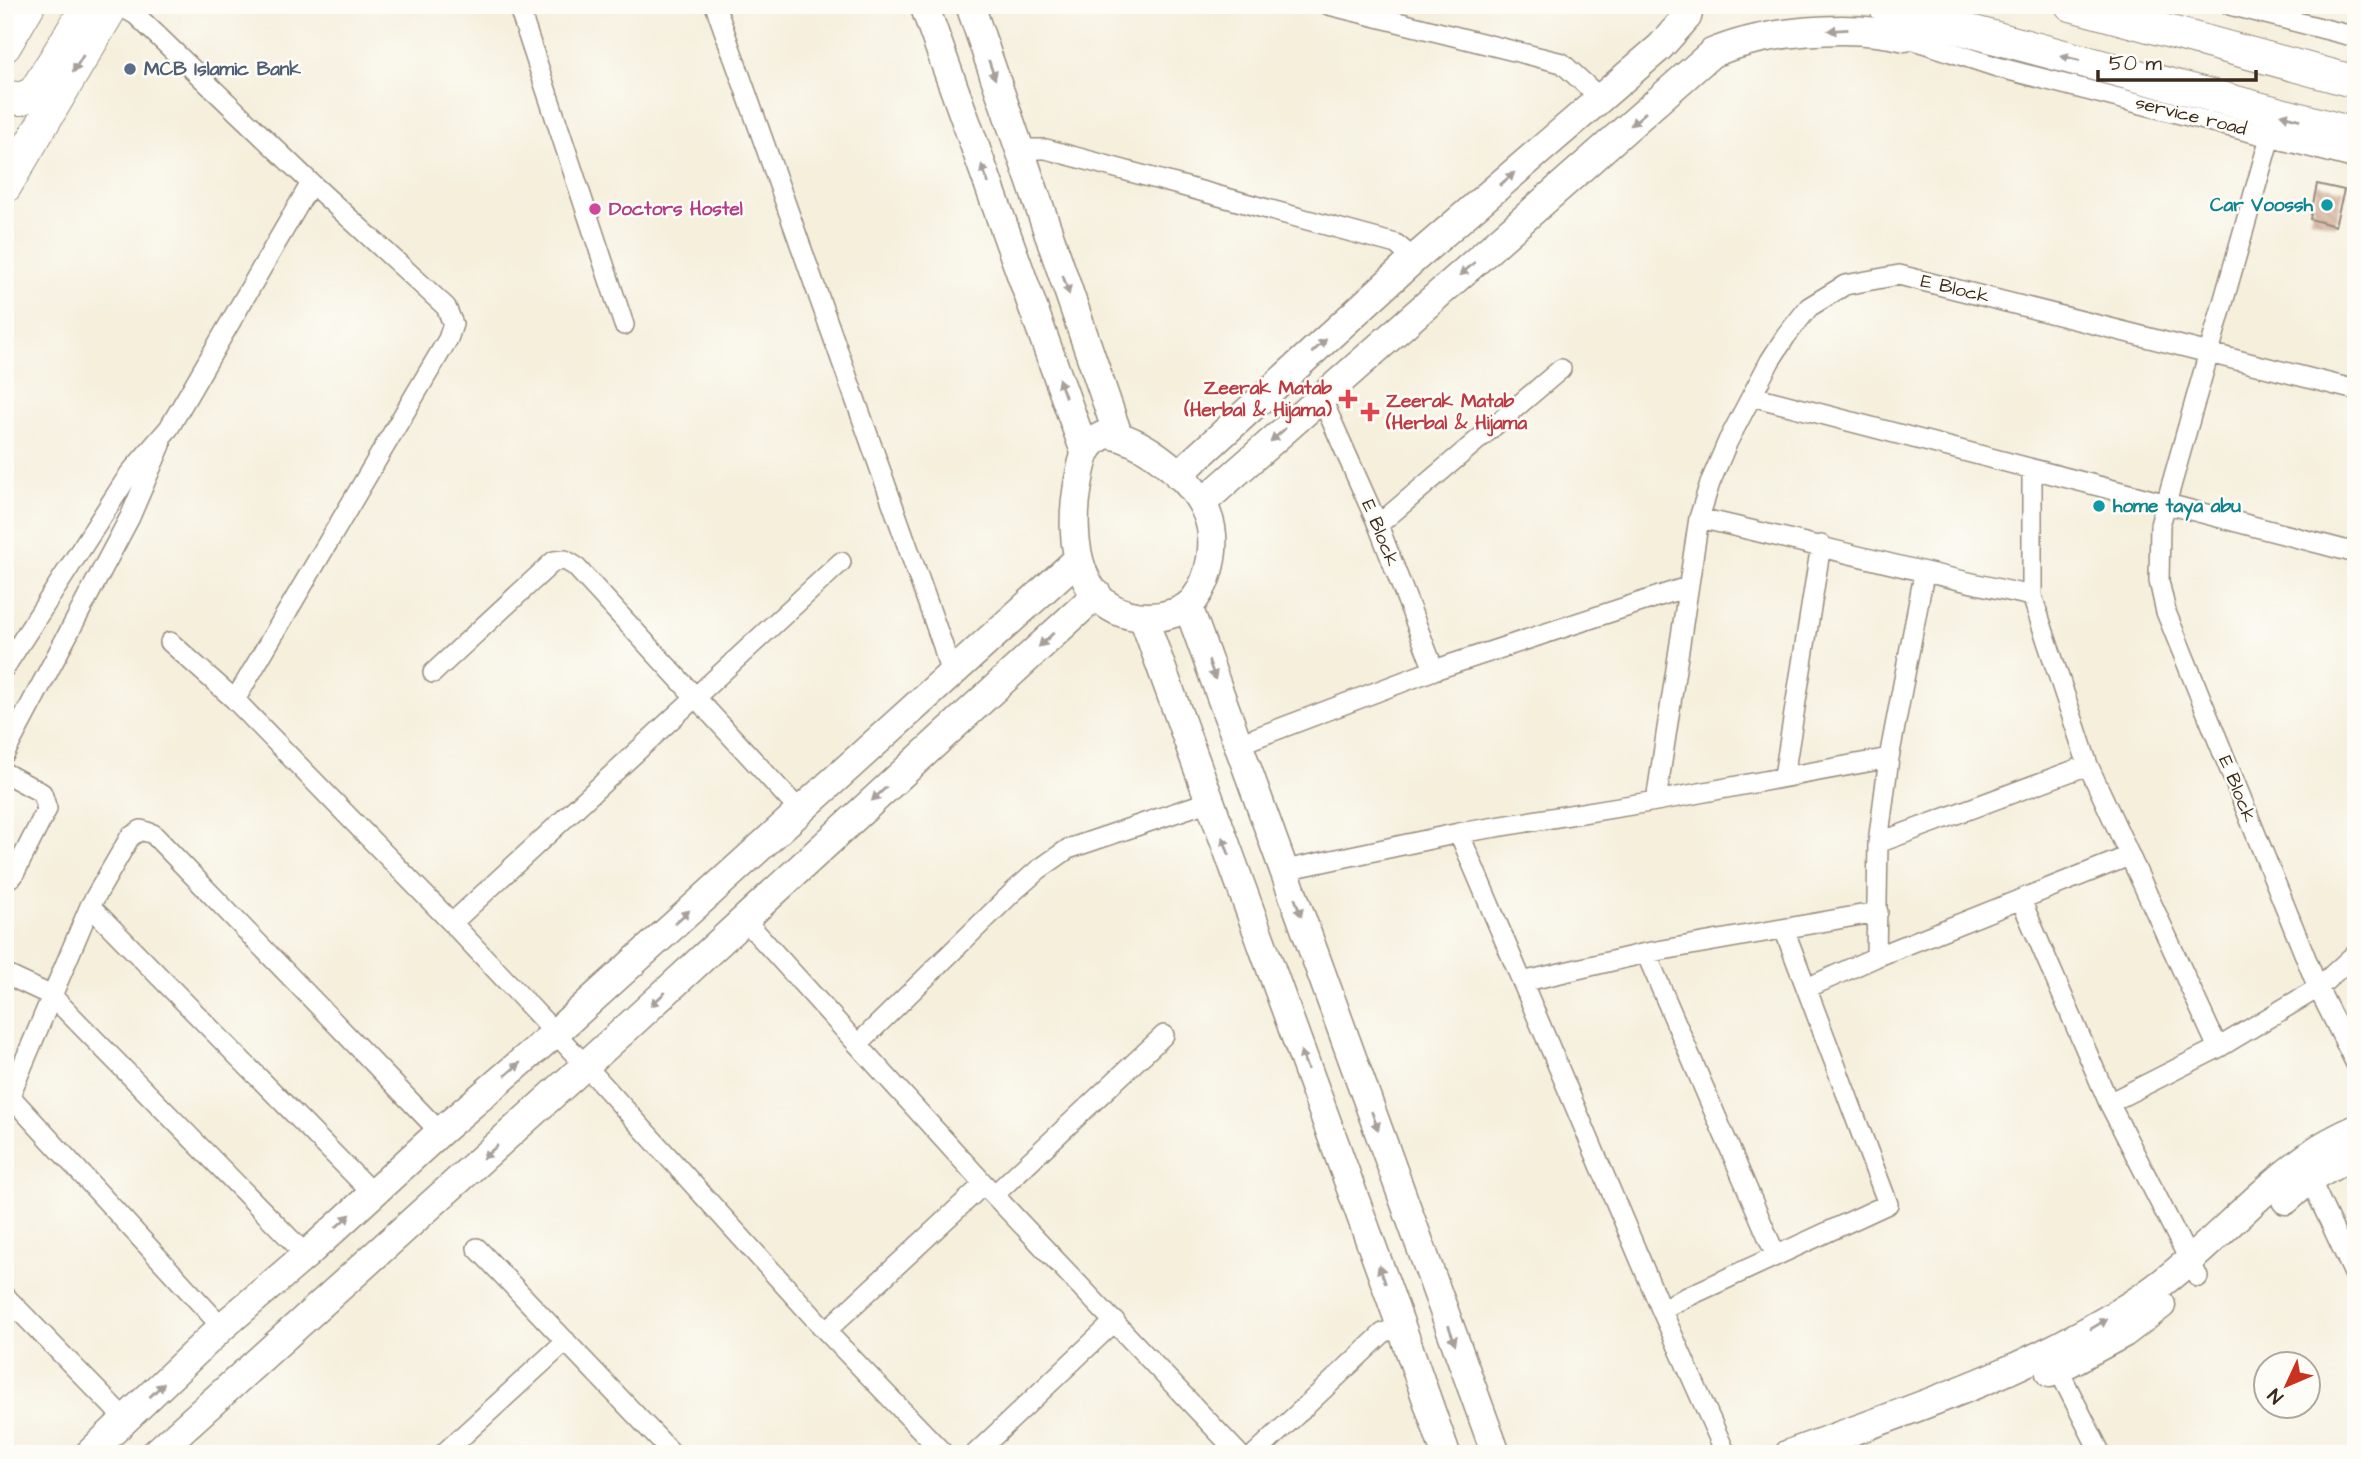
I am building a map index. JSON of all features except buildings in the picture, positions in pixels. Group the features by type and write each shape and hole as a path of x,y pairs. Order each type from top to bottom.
{"main road":[{"path":"5,46 29,5"},
{"path":"5,96 20,99 34,93 90,5"},
{"path":"5,187 116,5"},
{"path":"1884,5 1909,26 2356,134"},
{"path":"2071,5 2356,82"}],"street":[{"path":"116,5 135,15 446,307 453,324 449,339 235,700"},
{"path":"518,5 624,324"},
{"path":"715,5 939,633 951,676"},
{"path":"924,5 1085,452"},
{"path":"970,5 1118,435"},
{"path":"1329,5 1562,63 1601,99"},
{"path":"1178,475 1414,259 1678,30 1687,17 1690,5"},
{"path":"2230,5 2356,37"},
{"path":"1202,503 1712,53 1745,42 1826,31 1880,31 1909,26"},
{"name":"service road","path":"1909,26 1997,67 2356,159"},
{"name":"E Block","path":"2270,137 2160,526 2160,581 2166,611 2318,988 2356,1064"},
{"path":"1020,149 1046,149 1396,244 1414,259"},
{"path":"5,753 130,517 169,428 311,183"},
{"name":"E Block","path":"1656,801 1699,518 1719,462 1752,396 1786,336 1808,307 1845,285 1899,275 2208,352"},
{"path":"2208,352 2356,390"},
{"path":"1378,525 1561,369"},
{"path":"1752,396 2356,553"},
{"name":"E Block","path":"1321,397 1378,525 1434,670"},
{"path":"5,667 130,472 169,428"},
{"path":"1118,435 1154,454 1178,475 1202,503 1210,523 1210,562 1201,589 1188,606 1168,615 1143,617 1119,611 1097,594 1084,577 1077,561 1074,507 1085,452 1098,437 1118,435"},
{"path":"2032,470 2032,596 2088,765 2218,1048"},
{"path":"1699,518 1821,545 1924,574 2032,596"},
{"path":"1784,776 1821,545"},
{"path":"433,673 554,561 565,560 575,566 800,811"},
{"path":"89,1454 222,1327 555,1033 1077,561"},
{"path":"452,923 841,562"},
{"path":"1876,957 1878,843 1889,758 1924,574"},
{"path":"1239,744 1434,670 1687,587"},
{"path":"155,1454 585,1065 1097,594"},
{"path":"1188,606 1496,1454"},
{"path":"1143,617 1446,1454"},
{"path":"170,642 235,700 452,923 826,1331 944,1454"},
{"path":"1285,870 1459,833 1656,801 1889,758"},
{"path":"1878,843 2088,765"},
{"path":"5,773 42,793 47,809 13,876"},
{"path":"859,1044 1013,892 1068,849 1210,801"},
{"path":"222,1327 8,1101 90,906 130,837 141,830 153,834 440,1132"},
{"path":"1459,833 1661,1309 1727,1454"},
{"path":"1807,988 1876,957 2129,856"},
{"path":"2021,900 2109,1103 2194,1268"},
{"path":"90,906 373,1194"},
{"path":"1522,982 1646,953 1878,912"},
{"path":"743,918 989,1189 1239,1454"},
{"path":"1661,1309 1888,1203 1784,929"},
{"path":"1646,953 1776,1256"},
{"path":"2109,1103 2218,1048 2318,988 2356,953"},
{"path":"5,974 52,996 306,1255"},
{"path":"826,1331 1164,1035"},
{"path":"1789,1454 1988,1381 2054,1361 2124,1333 2304,1171 2315,1150 2356,1129"},
{"path":"2304,1171 2356,1153"},
{"path":"2304,1171 2356,1278"},
{"path":"477,1248 673,1454"},
{"path":"8,1305 127,1420"},
{"path":"975,1454 1115,1321"},
{"path":"1255,1454 1382,1334 1401,1326"},
{"path":"443,1454 566,1342"},
{"path":"1839,1454 1995,1398 2054,1361"},
{"path":"2054,1361 2101,1454"},
{"path":"1428,1402 1472,1392"}],"place":[{"name":"MCB Islamic Bank","path":"130,69"},
{"name":"Car Voossh","path":"2327,205"},
{"name":"Doctors Hostel","path":"595,209"},
{"name":"Zeerak Matab (Herbal & Hijama)","path":"1348,399"},
{"name":"Zeerak Matab (Herbal & Hijama","path":"1370,412"},
{"name":"home taya abu","path":"2099,506"}]}
